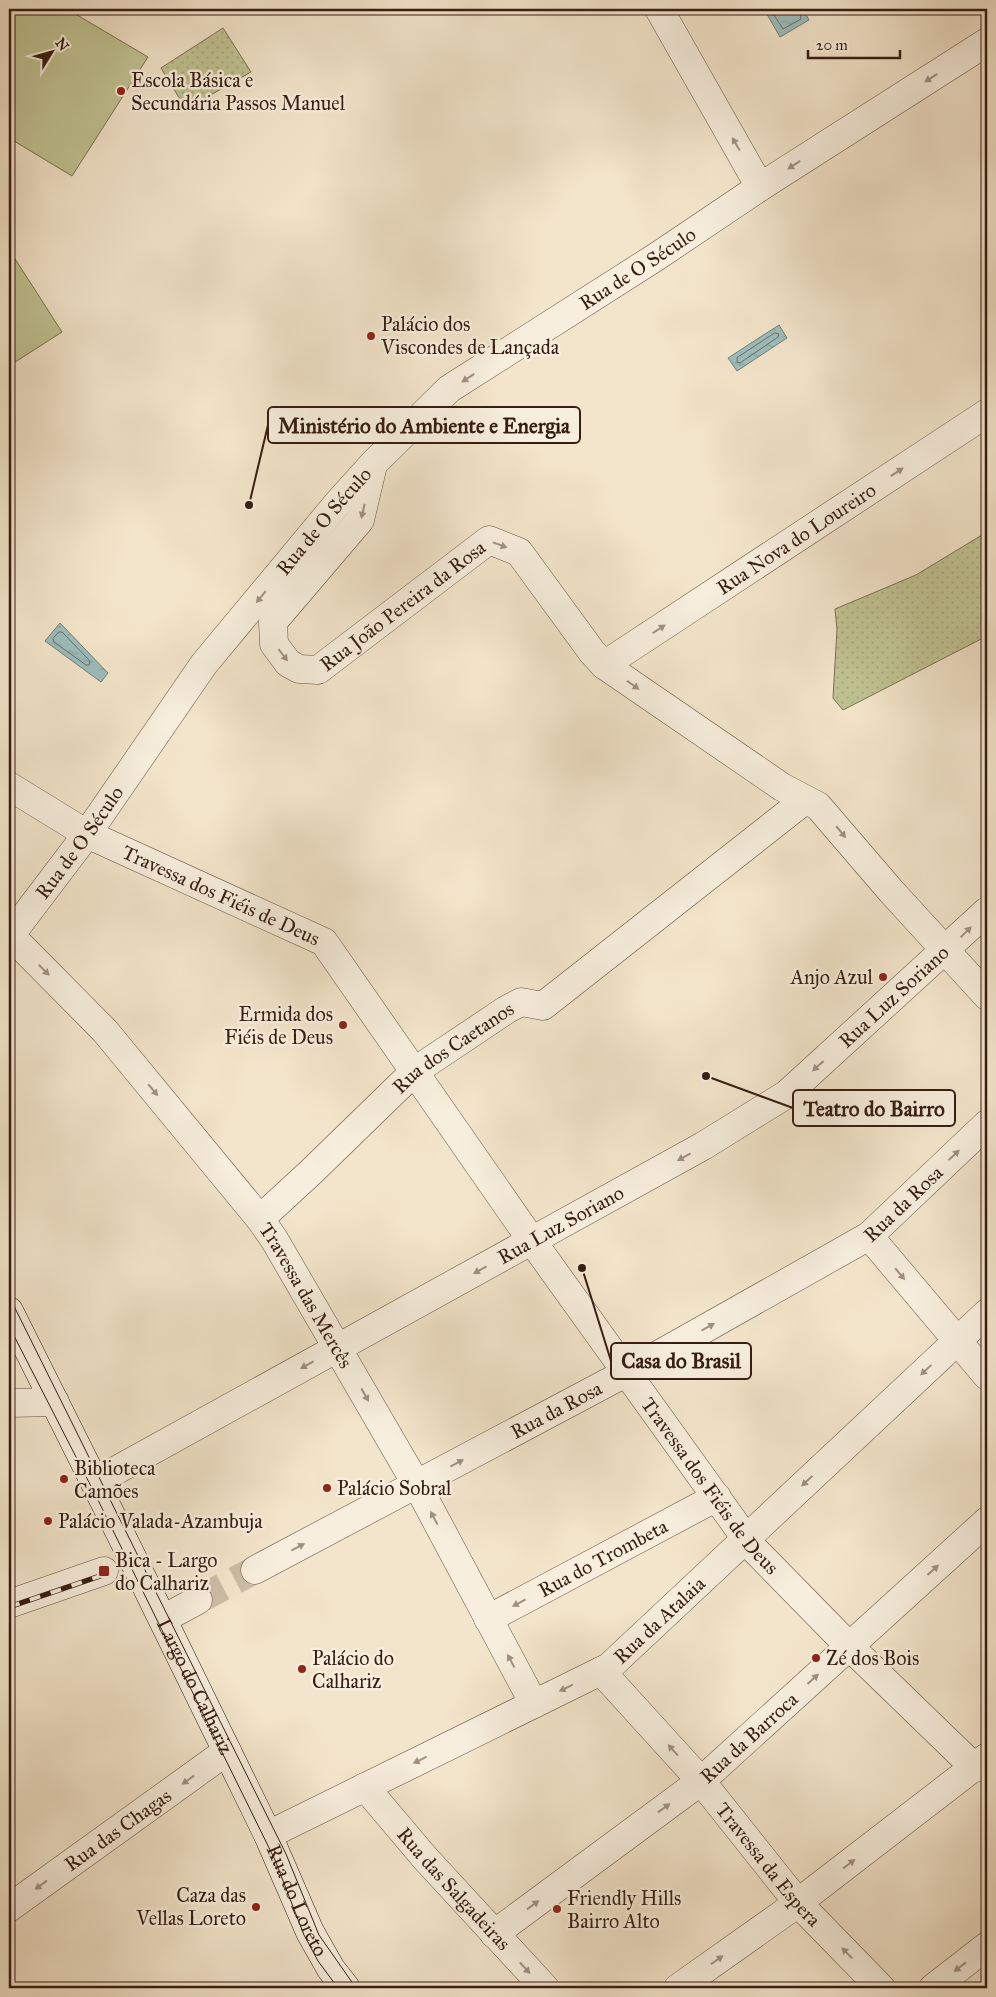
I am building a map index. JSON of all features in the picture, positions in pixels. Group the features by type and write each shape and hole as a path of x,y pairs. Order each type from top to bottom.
{"street":[{"path":"659,9 760,187"},
{"name":"Rua de O Século","path":"9,936 86,834 204,664 337,504 374,463 449,390 656,257 760,187 987,42"},
{"name":"Rua Nova do Loureiro","path":"604,665 987,413"},
{"name":"Rua João Pereira da Rosa","path":"374,463 360,520 273,622 274,644 288,662 299,669 318,670 489,540 519,552 592,652 604,665 782,787 818,806 945,952 987,996"},
{"name":"Travessa dos Fiéis de Deus","path":"9,786 86,834 324,942 532,1242 752,1547 849,1646 981,1763"},
{"name":"Rua dos Caetanos","path":"260,1219 415,1071 521,1002 543,1006 805,800"},
{"name":"Rua Luz Soriano","path":"95,1482 532,1242 703,1146 787,1094 987,912"},
{"name":"Travessa das Mercês","path":"9,936 105,1031 274,1238 416,1485 534,1704"},
{"name":"Rua da Rosa","path":"255,1570 626,1373 869,1236 987,1124"},
{"path":"869,1236 987,1376"},
{"name":"Largo do Calhariz","path":"9,1311 163,1619 268,1835"},
{"name":"Rua da Atalaia","path":"268,1835 609,1667 987,1313"},
{"path":"9,1403 55,1402"},
{"name":"Rua do Trombeta","path":"488,1619 717,1497"},
{"name":"Rua da Barroca","path":"494,1934 701,1781 987,1521"},
{"path":"9,1604 104,1571"},
{"path":"163,1619 198,1600"},
{"name":"Travessa da Espera","path":"601,1671 701,1781 798,1903 881,1988"},
{"name":"Rua das Chagas","path":"9,1908 227,1751"},
{"path":"678,1988 798,1903 981,1763"},
{"name":"Rua das Salgadeiras","path":"365,1787 544,1988"},
{"name":"Rua do Loreto","path":"268,1835 310,1932 331,1969 346,1988"},
{"path":"933,1988 987,1946"}],"green space":[{"path":"9,9 67,9 148,57 72,176 9,138"},
{"path":"223,28 251,72 186,109 161,68"},
{"path":"9,252 62,332 9,366"},
{"path":"987,532 987,636 843,710 833,698 837,629 835,609 916,575"}],"water":[{"path":"764,9 803,9 809,20 780,37"},
{"path":"779,325 787,338 737,371 728,358"},
{"path":"60,623 108,673 101,682 45,641"}],"tunnel":[{"path":"198,1600 255,1570"}],"tram line":[{"path":"9,1296 286,1854 319,1935 356,1988"},
{"path":"9,1326 97,1498 275,1860 304,1935 318,1961 338,1988"}],"railway":[{"path":"9,1607 103,1575"}],"place":[{"name":"Escola Básica e Secundária Passos Manuel","path":"121,91"},
{"name":"Palácio dos Viscondes de Lançada","path":"371,336"},
{"name":"Ministério do Ambiente e Energia","path":"249,505"},
{"name":"Anjo Azul","path":"883,977"},
{"name":"Ermida dos Fiéis de Deus","path":"343,1025"},
{"name":"Teatro do Bairro","path":"706,1076"},
{"name":"Casa do Brasil","path":"582,1268"},
{"name":"Biblioteca Camões","path":"64,1479"},
{"name":"Palácio Sobral","path":"327,1488"},
{"name":"Palácio Valada-Azambuja","path":"48,1521"},
{"name":"Bica - Largo do Calhariz","path":"104,1571"},
{"name":"Zé dos Bois","path":"816,1658"},
{"name":"Palácio do Calhariz","path":"302,1669"},
{"name":"Caza das Vellas Loreto","path":"256,1907"},
{"name":"Friendly Hills Bairro Alto","path":"557,1909"}]}
